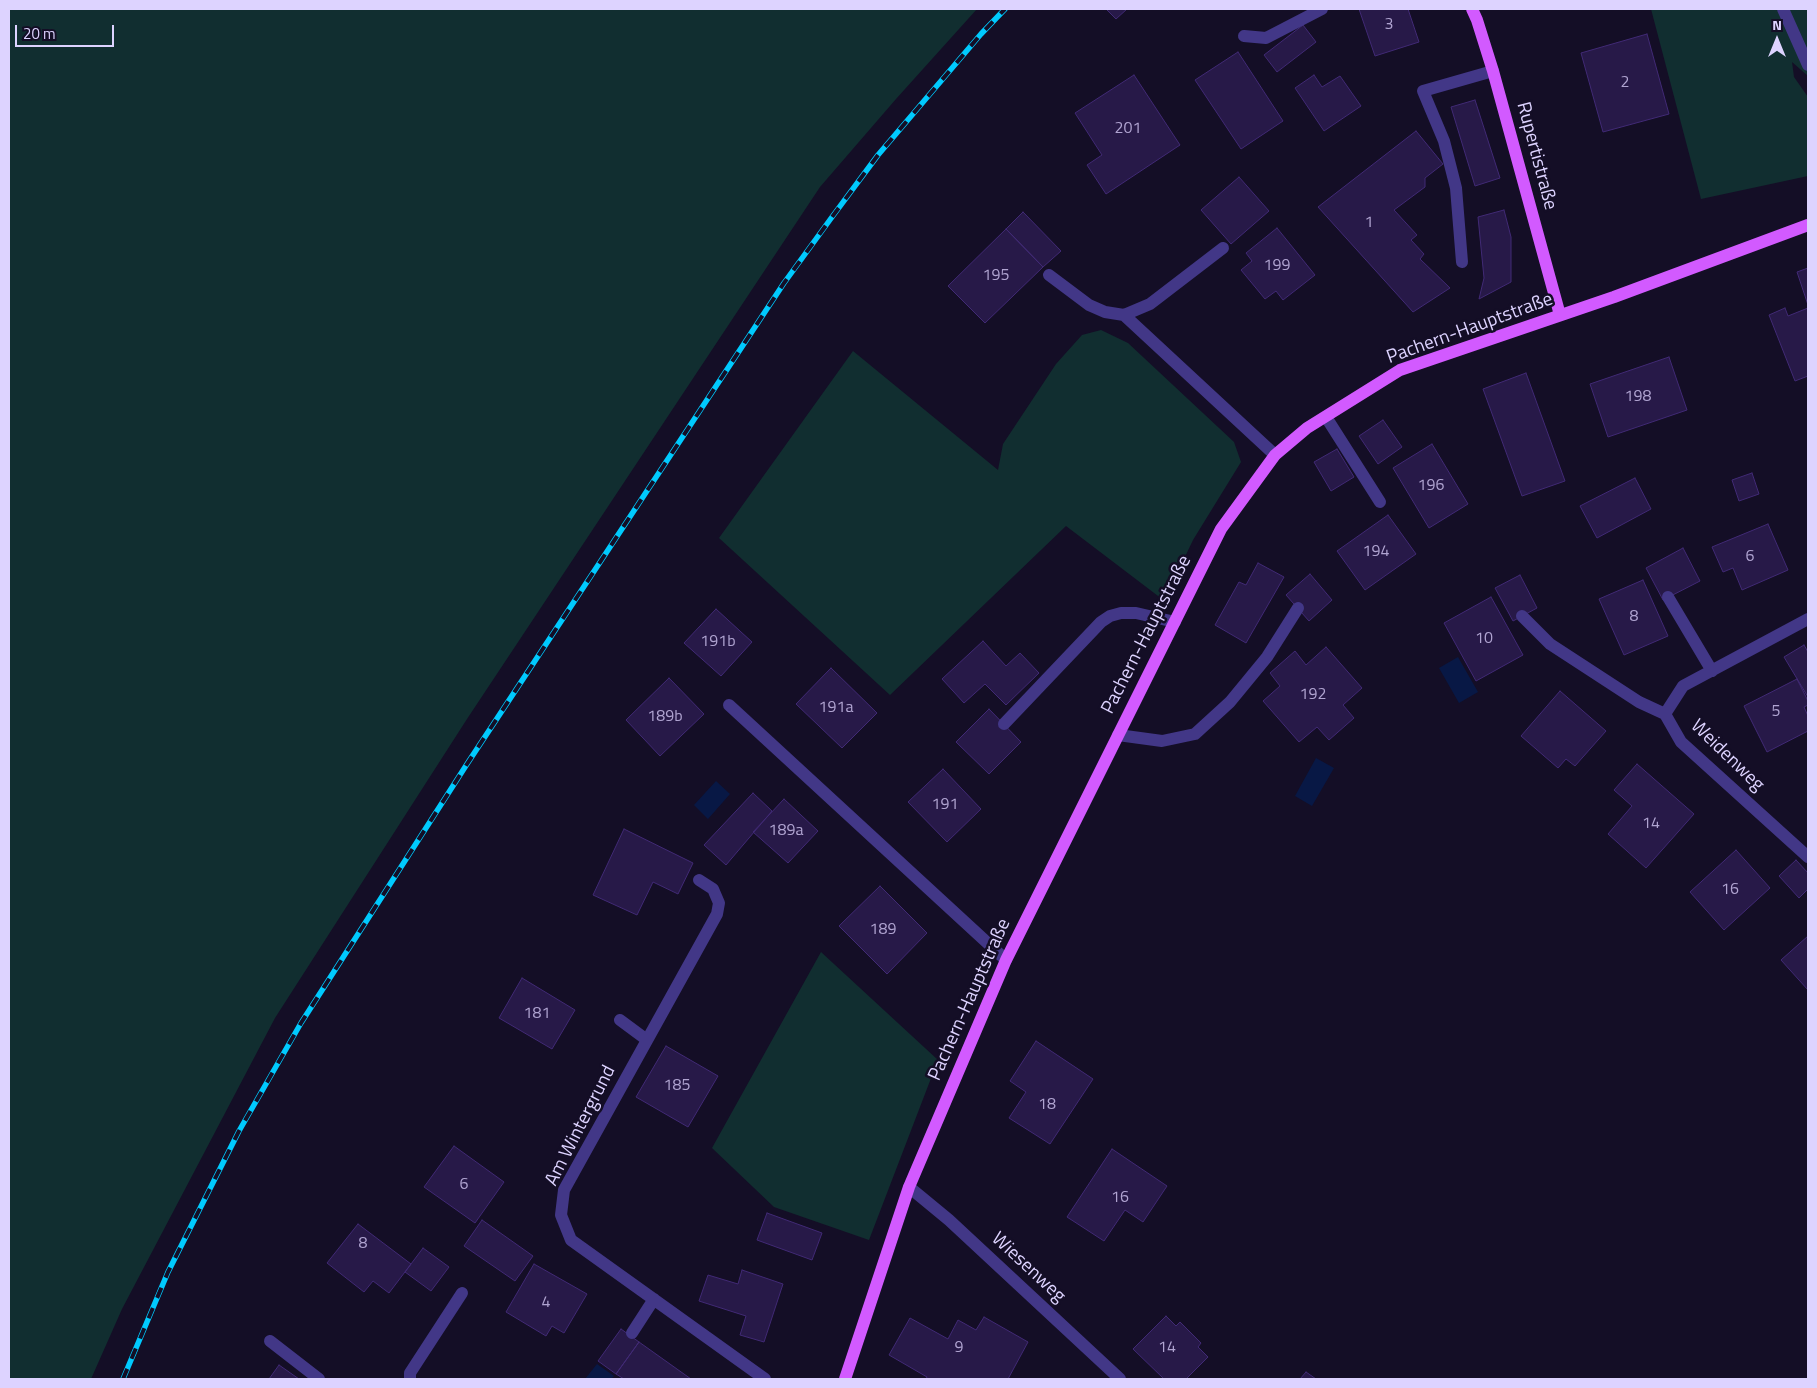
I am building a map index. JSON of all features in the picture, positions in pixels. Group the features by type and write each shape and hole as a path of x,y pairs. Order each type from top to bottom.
{"main road":[{"name":"Rupertistraße","path":"1472,9 1493,71 1560,315"},
{"name":"Pachern-Hauptstraße","path":"845,1379 910,1187 1006,960 1221,529 1275,455 1307,428 1400,370 1712,262 1808,225"}],"street":[{"path":"1244,36 1266,38 1322,9"},
{"path":"1783,9 1808,66"},
{"path":"1462,262 1456,188 1444,141 1423,91 1493,71"},
{"path":"1049,275 1089,305 1105,312 1124,315 1150,304 1223,248"},
{"path":"1124,315 1275,455"},
{"path":"1326,417 1380,502"},
{"path":"1668,597 1712,671"},
{"path":"1118,735 1162,741 1196,734 1230,702 1267,658 1298,608"},
{"path":"1004,724 1102,622 1110,616 1121,612 1136,613 1175,622"},
{"path":"1522,616 1550,644 1639,702 1665,714"},
{"name":"Weidenweg","path":"1808,619 1683,686 1665,714 1681,742 1808,858"},
{"path":"729,705 1006,960"},
{"name":"Am Wintergrund","path":"699,880 713,889 719,903 717,914 564,1190 561,1215 571,1240 766,1379"},
{"path":"620,1020 647,1040"},
{"name":"Wiesenweg","path":"910,1187 949,1220 1120,1379"},
{"path":"410,1379 410,1373 462,1293"},
{"path":"632,1333 654,1300"},
{"path":"270,1340 319,1379"}],"green space":[{"path":"9,9 977,9 820,187 467,719 275,1018 122,1309 91,1379 9,1379"},
{"path":"1651,9 1808,9 1808,76 1792,62 1794,77 1808,97 1808,176 1701,199"},
{"path":"1101,330 1128,343 1234,442 1241,462 1193,540 1171,586 1162,599 1066,526 890,695 719,538 853,351 998,470 1003,444 1056,364 1082,335"},
{"path":"821,952 938,1060 869,1240 774,1207 712,1148"}],"water":[{"path":"1458,657 1478,692 1459,703 1439,668"},
{"path":"1316,758 1334,768 1312,806 1295,796"},
{"path":"716,781 730,794 708,819 694,805"},
{"path":"597,1364 614,1376 611,1379 585,1379"}],"building":[{"path":"1106,9 1127,9 1116,19"},
{"path":"1359,9 1408,9 1419,42 1375,56"},
{"path":"1303,25 1316,42 1277,72 1264,55"},
{"path":"1647,34 1669,114 1603,132 1581,53"},
{"path":"1238,52 1283,121 1241,149 1195,80"},
{"path":"1134,75 1180,145 1106,194 1087,165 1102,155 1075,113"},
{"path":"1314,75 1322,87 1340,76 1361,106 1324,131 1295,88"},
{"path":"1475,100 1500,178 1475,186 1451,107"},
{"path":"1416,131 1443,164 1425,178 1425,187 1394,210 1417,235 1411,240 1424,254 1420,259 1450,288 1413,312 1318,207"},
{"path":"1239,177 1269,211 1231,244 1201,210"},
{"path":"1504,210 1511,237 1511,282 1479,299 1484,278 1478,217"},
{"path":"1023,212 1061,251 1043,267 1006,229"},
{"path":"1277,228 1315,275 1283,300 1276,291 1265,299 1241,270 1252,261 1246,253"},
{"path":"1006,229 1043,267 985,323 948,286"},
{"path":"1808,268 1808,305 1797,272"},
{"path":"1785,308 1788,316 1808,308 1808,376 1795,381 1769,315"},
{"path":"1669,357 1687,410 1608,437 1590,384"},
{"path":"1526,373 1565,481 1522,496 1483,389"},
{"path":"1383,420 1402,447 1378,464 1359,436"},
{"path":"1432,444 1468,504 1429,528 1393,468"},
{"path":"1337,449 1354,477 1331,491 1314,462"},
{"path":"1752,473 1759,494 1739,501 1732,480"},
{"path":"1635,478 1651,509 1597,538 1580,506"},
{"path":"1388,515 1416,554 1365,590 1337,551"},
{"path":"1768,524 1788,570 1742,590 1733,568 1723,572 1712,547"},
{"path":"1683,548 1700,581 1663,600 1646,568"},
{"path":"1258,563 1284,577 1246,643 1215,625 1239,582 1246,585"},
{"path":"1310,574 1332,600 1309,621 1286,595"},
{"path":"1520,575 1537,608 1513,621 1495,588"},
{"path":"1643,580 1668,636 1624,655 1599,599"},
{"path":"1491,597 1523,655 1476,681 1444,623"},
{"path":"716,609 752,642 721,676 684,643"},
{"path":"983,641 1006,666 1020,653 1039,673 1006,705 985,684 964,703 942,679"},
{"path":"1804,645 1808,652 1808,697 1784,657"},
{"path":"1326,647 1362,688 1343,705 1354,718 1329,740 1317,727 1299,742 1263,701 1280,686 1270,673 1295,651 1306,665"},
{"path":"831,668 877,713 842,748 796,704"},
{"path":"669,678 704,714 660,756 626,720"},
{"path":"1797,679 1808,701 1808,705 1804,707 1808,716 1808,731 1767,752 1744,706"},
{"path":"1560,691 1606,731 1575,766 1566,759 1558,768 1521,736"},
{"path":"989,709 1021,742 989,774 956,742"},
{"path":"1637,764 1694,814 1646,868 1608,834 1632,806 1614,790"},
{"path":"943,769 981,809 947,842 908,802"},
{"path":"753,793 772,811 726,865 704,845"},
{"path":"784,799 818,831 788,863 753,832"},
{"path":"624,829 693,863 678,894 653,882 637,915 593,895"},
{"path":"1736,850 1770,888 1724,930 1690,892"},
{"path":"1796,860 1808,873 1808,889 1799,898 1779,876"},
{"path":"880,886 927,933 887,974 839,926"},
{"path":"1808,936 1808,990 1781,960"},
{"path":"522,978 575,1010 552,1049 499,1018"},
{"path":"1036,1041 1093,1079 1050,1144 1009,1118 1026,1092 1010,1081"},
{"path":"666,1046 718,1076 688,1127 636,1097"},
{"path":"454,1146 504,1182 475,1223 424,1187"},
{"path":"1112,1149 1167,1186 1143,1222 1125,1210 1104,1241 1067,1217"},
{"path":"767,1213 822,1233 812,1260 757,1240"},
{"path":"482,1220 533,1256 515,1281 464,1246"},
{"path":"358,1224 411,1264 389,1293 373,1281 364,1292 327,1263"},
{"path":"423,1248 449,1267 431,1291 405,1272"},
{"path":"534,1264 587,1294 564,1333 552,1326 546,1336 506,1312"},
{"path":"742,1270 783,1284 764,1342 740,1335 746,1316 699,1301 708,1275 738,1284"},
{"path":"1166,1316 1176,1326 1180,1322 1201,1343 1198,1347 1208,1357 1186,1379 1164,1379 1133,1349"},
{"path":"984,1317 1028,1342 1008,1379 926,1379 927,1377 889,1355 910,1318 948,1339 958,1320 976,1330"},
{"path":"621,1329 639,1342 616,1374 598,1361"},
{"path":"639,1342 691,1379 624,1379 616,1374"},
{"path":"279,1365 299,1379 269,1379"},
{"path":"1306,1372 1316,1379 1300,1379"}],"railway":[{"path":"123,1379 168,1272 239,1131 301,1023 467,764 784,283 878,155 981,34 1005,9"}]}
